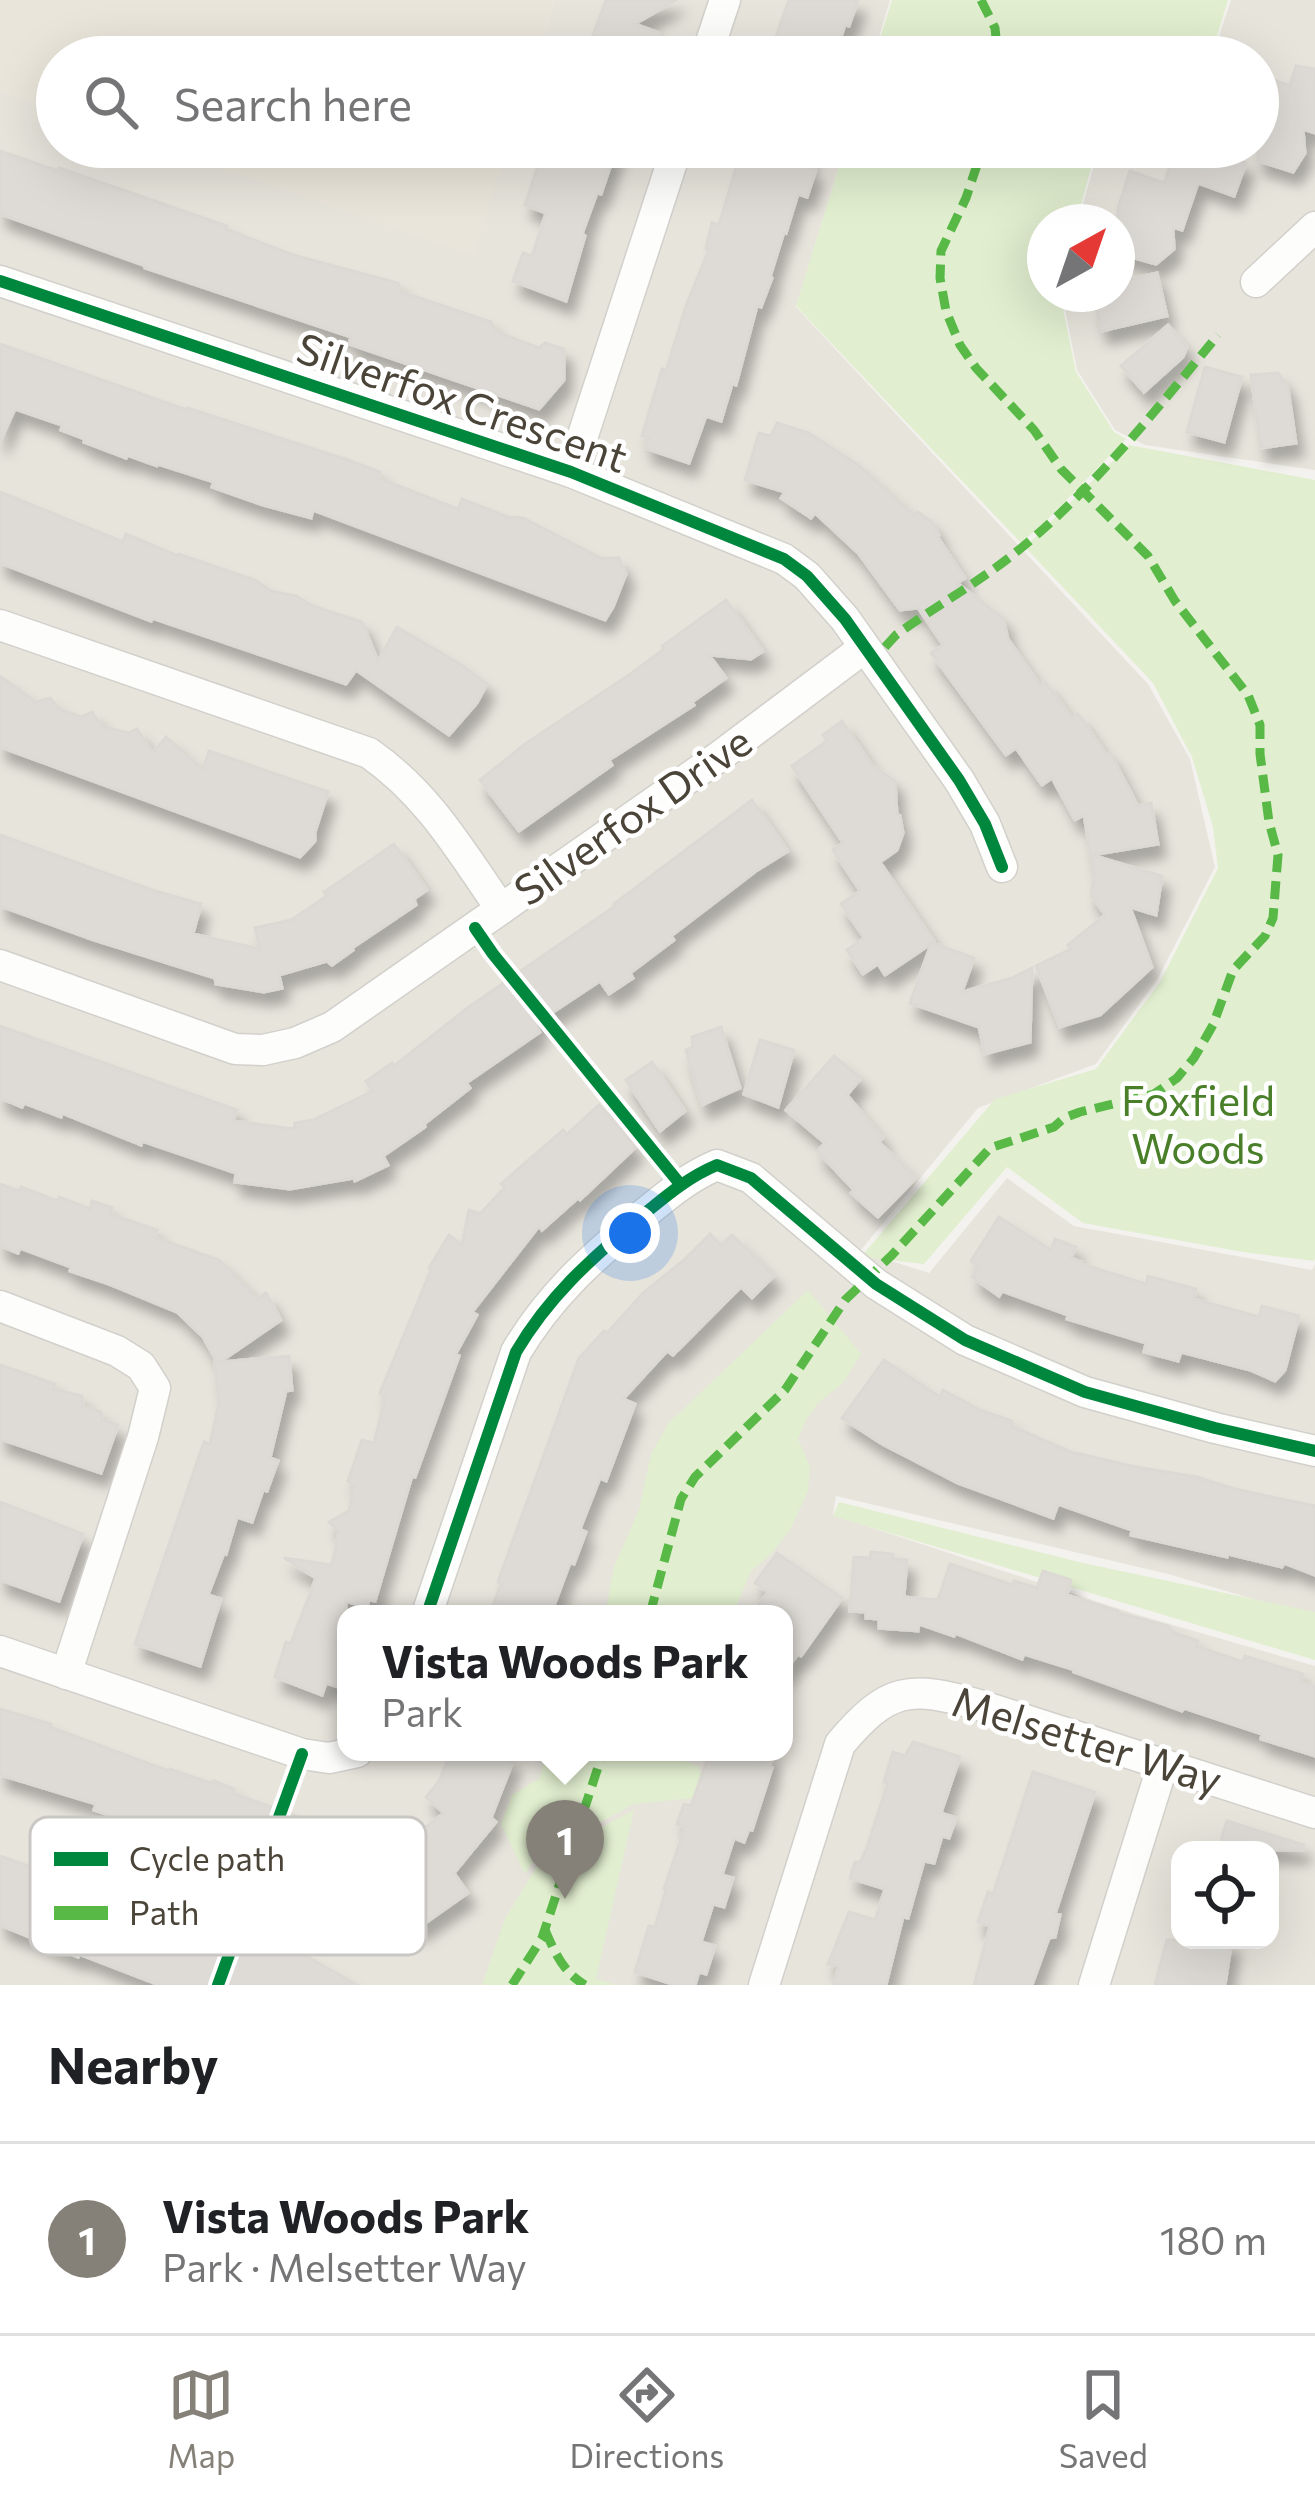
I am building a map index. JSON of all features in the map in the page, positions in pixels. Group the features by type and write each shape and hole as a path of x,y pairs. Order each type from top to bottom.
{"street":[{"path":"713,36 725,0"},
{"path":"571,472 669,168"},
{"path":"1256,282 1315,227"},
{"name":"Silverfox Crescent","path":"0,281 571,472 784,560 807,576 845,620 959,780 985,824 1002,867"},
{"path":"0,625 369,753 425,801 501,909"},
{"name":"Silverfox Drive","path":"0,965 235,1049 263,1050 296,1042 332,1027 720,756 864,647"},
{"path":"430,1605 516,1352 536,1318 567,1282 680,1184 717,1165 751,1178 876,1284 965,1340 1085,1392 1315,1451"},
{"path":"0,1306 117,1351 141,1366 155,1388 66,1674"},
{"path":"0,1651 302,1754 337,1756"},
{"name":"Melsetter Way","path":"764,1985 840,1744 862,1718 904,1692 944,1695 1315,1813"},
{"path":"1094,1985 1163,1764"}],"shaded area":[{"path":"0,0 555,0 544,36 36,36 36,104 0,91"},
{"path":"555,0 890,0 879,36 544,36"},
{"path":"1231,0 1315,0 1315,470 1145,445 1115,430 1077,370 1066,312 1135,312 1135,204 1083,204 1093,168 1279,168 1279,36 1219,36"},
{"path":"0,91 36,104 36,168 222,168 472,254 500,168 839,168 796,307 1148,684 1190,759 1215,867 1157,980 1096,1064 978,1108 860,1251 929,1273 1007,1178 1074,1226 1312,1270 1315,1264 1315,1617 1168,1574 836,1496 833,1515 1135,1614 1315,1666 1315,1985 0,1985"},
{"path":"222,168 500,168 473,255"}],"green space":[{"path":"892,0 1228,0 1217,36 881,36"},
{"path":"839,168 1091,168 1081,204 1027,204 1027,312 1064,312 1076,372 1114,432 1126,439 1021,543 796,306"},
{"name":"Foxfield Woods","path":"1129,445 1315,480 1315,1258 1243,1252 1083,1223 1007,1167 924,1264 861,1257 995,1099 1096,1069 1160,982 1218,868 1213,827 1192,757 1153,683 1025,547"},
{"path":"808,1290 861,1354 843,1383 806,1420 798,1439 810,1467 808,1491 790,1530 751,1571 737,1605 607,1605 614,1567 639,1510 651,1454 668,1424"},
{"path":"839,1502 1083,1563 1315,1612 1315,1660 833,1516"},
{"path":"544,1761 686,1761 698,1766 702,1780 693,1798 633,1804 585,1831 549,1836 525,1874 501,1824 512,1795 540,1778"},
{"path":"634,1810 596,1979 617,1985 482,1985 505,1919 551,1843 587,1835"}],"building":[{"path":"606,0 676,0 635,24 658,36 593,36"},
{"path":"789,0 858,0 841,36 776,36"},
{"path":"1296,66 1315,69 1315,133 1303,129 1305,153 1293,172 1279,168 1279,82 1290,86"},
{"path":"0,151 36,163 36,168 59,168 227,226 293,255 398,283 402,292 491,322 497,332 539,348 545,343 564,349 564,380 539,409 349,344 351,337 0,214"},
{"path":"537,168 610,168 582,234 566,301 513,281 523,253 532,256 546,213 525,205"},
{"path":"736,168 816,170 807,197 798,194 721,421 706,416 689,463 645,448 649,438 642,436 662,369 666,371 709,250 712,223 719,225"},
{"path":"1169,168 1244,168 1234,196 1198,183 1182,230 1173,227 1174,249 1156,264 1135,258 1135,204 1119,204 1130,171 1164,183"},
{"path":"1157,273 1167,316 1102,331 1097,312 1135,312 1135,278"},
{"path":"1168,325 1187,347 1183,357 1144,392 1121,366"},
{"path":"0,344 348,460 380,472 378,478 458,509 462,499 523,518 601,558 619,558 626,574 613,607 605,620 313,510 311,518 263,505 212,487 214,482 126,458 84,442 61,430 62,425 15,409 0,442"},
{"path":"1205,367 1242,377 1224,442 1187,432"},
{"path":"1278,373 1288,388 1296,443 1261,448 1251,375"},
{"path":"777,423 809,433 858,465 914,515 918,512 932,522 965,578 957,583 1003,618 1008,639 1040,685 1045,682 1072,718 1078,714 1110,753 1138,806 1151,803 1158,844 1092,855 1162,876 1156,915 1130,907 1152,967 1100,1015 1060,1027 1036,966 1071,949 1068,945 1105,915 1091,895 1094,876 1084,815 1075,820 1052,778 1042,785 1016,748 1006,755 931,653 943,645 918,608 900,610 859,554 815,513 811,518 781,498 785,492 745,480 759,433 771,436"},
{"path":"0,492 123,542 126,534 362,622 378,661 397,627 487,684 449,735 356,670 346,684 151,621 0,563"},
{"path":"726,600 763,651 751,659 709,655 726,678 694,705 609,760 612,765 519,831 480,780"},
{"path":"0,676 36,702 50,698 59,709 81,717 92,712 102,726 128,733 137,729 153,753 166,737 203,769 209,751 328,792 315,841 300,857 0,747"},
{"path":"842,721 872,765 895,781 903,833 897,850 880,862 932,943 974,958 962,992 1032,968 1030,1042 985,1054 979,1027 910,1003 931,944 885,975 878,964 863,974 847,950 864,938 841,904 860,891 833,850 843,843 792,766 827,741 823,735"},
{"path":"752,800 788,851 671,936 674,940 630,973 633,978 609,994 600,981 535,1024 540,1032 466,1083 470,1088 383,1156 388,1165 355,1181 290,1189 235,1182 236,1173 142,1141 141,1145 62,1113 61,1117 0,1098 0,1026 237,1110 233,1121 294,1129 295,1123 313,1120 373,1091 366,1081 394,1066 466,1009 615,906"},
{"path":"0,835 201,904 193,934 260,949 255,928 291,920 394,844 427,890 414,899 416,905 332,965 327,961 279,975 282,988 264,992 216,984 215,978 0,906"},
{"path":"721,1027 740,1088 702,1105 686,1050 693,1047 692,1037"},
{"path":"760,1040 794,1050 778,1107 744,1094"},
{"path":"834,1056 861,1078 847,1095 883,1138 879,1142 916,1178 878,1217 817,1151 825,1143 786,1110"},
{"path":"652,1062 685,1111 660,1131 626,1080"},
{"path":"599,1105 636,1147 580,1200 542,1230 539,1226 472,1312 477,1315 455,1355 459,1356 412,1476 375,1601 337,1605 337,1687 326,1683 322,1695 275,1677 316,1578 284,1558 332,1565 339,1531 329,1522 349,1511 354,1487 348,1481 362,1440 374,1443 385,1398 380,1393 429,1268 449,1235 462,1245 469,1210 480,1214 505,1187 501,1184 563,1130 567,1134"},
{"path":"0,1184 90,1209 92,1201 112,1208 110,1214 157,1230 154,1237 219,1260 258,1299 266,1293 281,1320 220,1362 289,1356 292,1390 286,1391 270,1458 278,1461 267,1491 263,1490 252,1522 237,1517 208,1595 221,1599 200,1666 135,1644 204,1442 210,1444 219,1403 217,1362 203,1337 177,1312 70,1271 71,1267 20,1248 18,1253 0,1246"},
{"path":"999,1217 1051,1250 1055,1239 1076,1247 1071,1258 1082,1264 1146,1284 1148,1276 1196,1289 1194,1299 1259,1317 1262,1306 1299,1316 1285,1370 1275,1381 1181,1352 1178,1361 1144,1352 1146,1343 1067,1319 1068,1315 1002,1291 999,1296 972,1277 979,1268 971,1261"},
{"path":"710,1234 721,1245 732,1235 774,1276 752,1298 741,1287 673,1355 667,1351 623,1399 635,1404 606,1481 600,1478 580,1529 586,1532 554,1605 493,1605 579,1358 644,1292"},
{"path":"884,1360 940,1397 943,1390 1071,1452 1315,1506 1315,1575 1284,1563 1282,1567 1227,1557 1131,1535 1132,1530 1058,1504 1053,1518 958,1483 842,1418"},
{"path":"0,1365 55,1384 53,1389 82,1396 83,1406 118,1425 101,1473 0,1439"},
{"path":"0,1502 83,1534 59,1601 0,1580"},
{"path":"871,1552 907,1560 904,1597 938,1600 950,1564 1037,1588 1043,1571 1071,1580 1067,1595 1168,1626 1198,1641 1196,1646 1243,1662 1245,1656 1303,1674 1300,1682 1315,1686 1315,1756 1075,1670 1024,1654 1022,1659 955,1633 919,1624 918,1631 879,1628 879,1619 850,1611 854,1557 870,1558"},
{"path":"777,1553 842,1598 793,1661 793,1605 759,1605 768,1592 755,1583"},
{"path":"0,1709 169,1771 214,1781 234,1789 232,1793 299,1817 115,1817 94,1810 96,1804 0,1775"},
{"path":"913,1742 960,1757 941,1813 956,1818 949,1838 942,1836 934,1863 924,1861 908,1918 903,1917 886,1985 833,1985 839,1966 828,1964 849,1912 875,1920 885,1889 850,1878 866,1850 893,1752 905,1756"},
{"path":"447,1761 513,1761 491,1818 496,1822 454,1873 468,1893 426,1923 426,1827 444,1813 426,1797"},
{"path":"707,1761 771,1761 752,1830 744,1842 734,1838 722,1875 733,1878 724,1907 713,1904 701,1942 715,1946 706,1974 699,1972 695,1985 675,1985 635,1972 649,1926 655,1927 685,1827 677,1824 684,1804 691,1806"},
{"path":"1033,1772 1095,1792 1055,1914 1060,1915 1055,1937 1049,1938 1032,1985 974,1985 990,1926 978,1922 988,1892 993,1894"},
{"path":"1227,1821 1304,1845 1303,1850 1279,1850 1279,1841 1221,1841"},
{"path":"0,1856 30,1867 30,1937 0,1925"},
{"path":"1167,1940 1171,1940 1171,1949 1231,1949 1225,1985 1155,1985"},
{"path":"82,1955 304,1955 357,1985 159,1985"}],"marked path":[{"path":"981,0 996,36"},
{"path":"652,1605 681,1499 695,1477 785,1390 845,1300 990,1148 1054,1127 1080,1112 1154,1094 1177,1078 1213,1025 1233,970 1265,936 1273,918 1278,855 1269,822 1260,725 1248,695 1175,601 1148,556 1061,469 1034,430 976,368 946,311 941,251 976,168"},
{"path":"885,647 1010,557 1066,508 1120,452 1218,335"},
{"path":"512,1985 542,1938 600,1761"},
{"path":"545,1930 565,1968 585,1985"}],"cycle path":[{"path":"0,281 571,472 784,559 807,576 845,619 959,780 985,824 1002,867"},
{"path":"475,928 680,1184"},
{"path":"430,1605 516,1352 529,1332 556,1296 603,1250 676,1189 717,1165 751,1178 876,1284 965,1340 1085,1392 1315,1451"},
{"path":"279,1817 302,1754"},
{"path":"218,1985 229,1955"}],"place":[{"name":"Vista Woods Park","path":"565,1899"}]}
